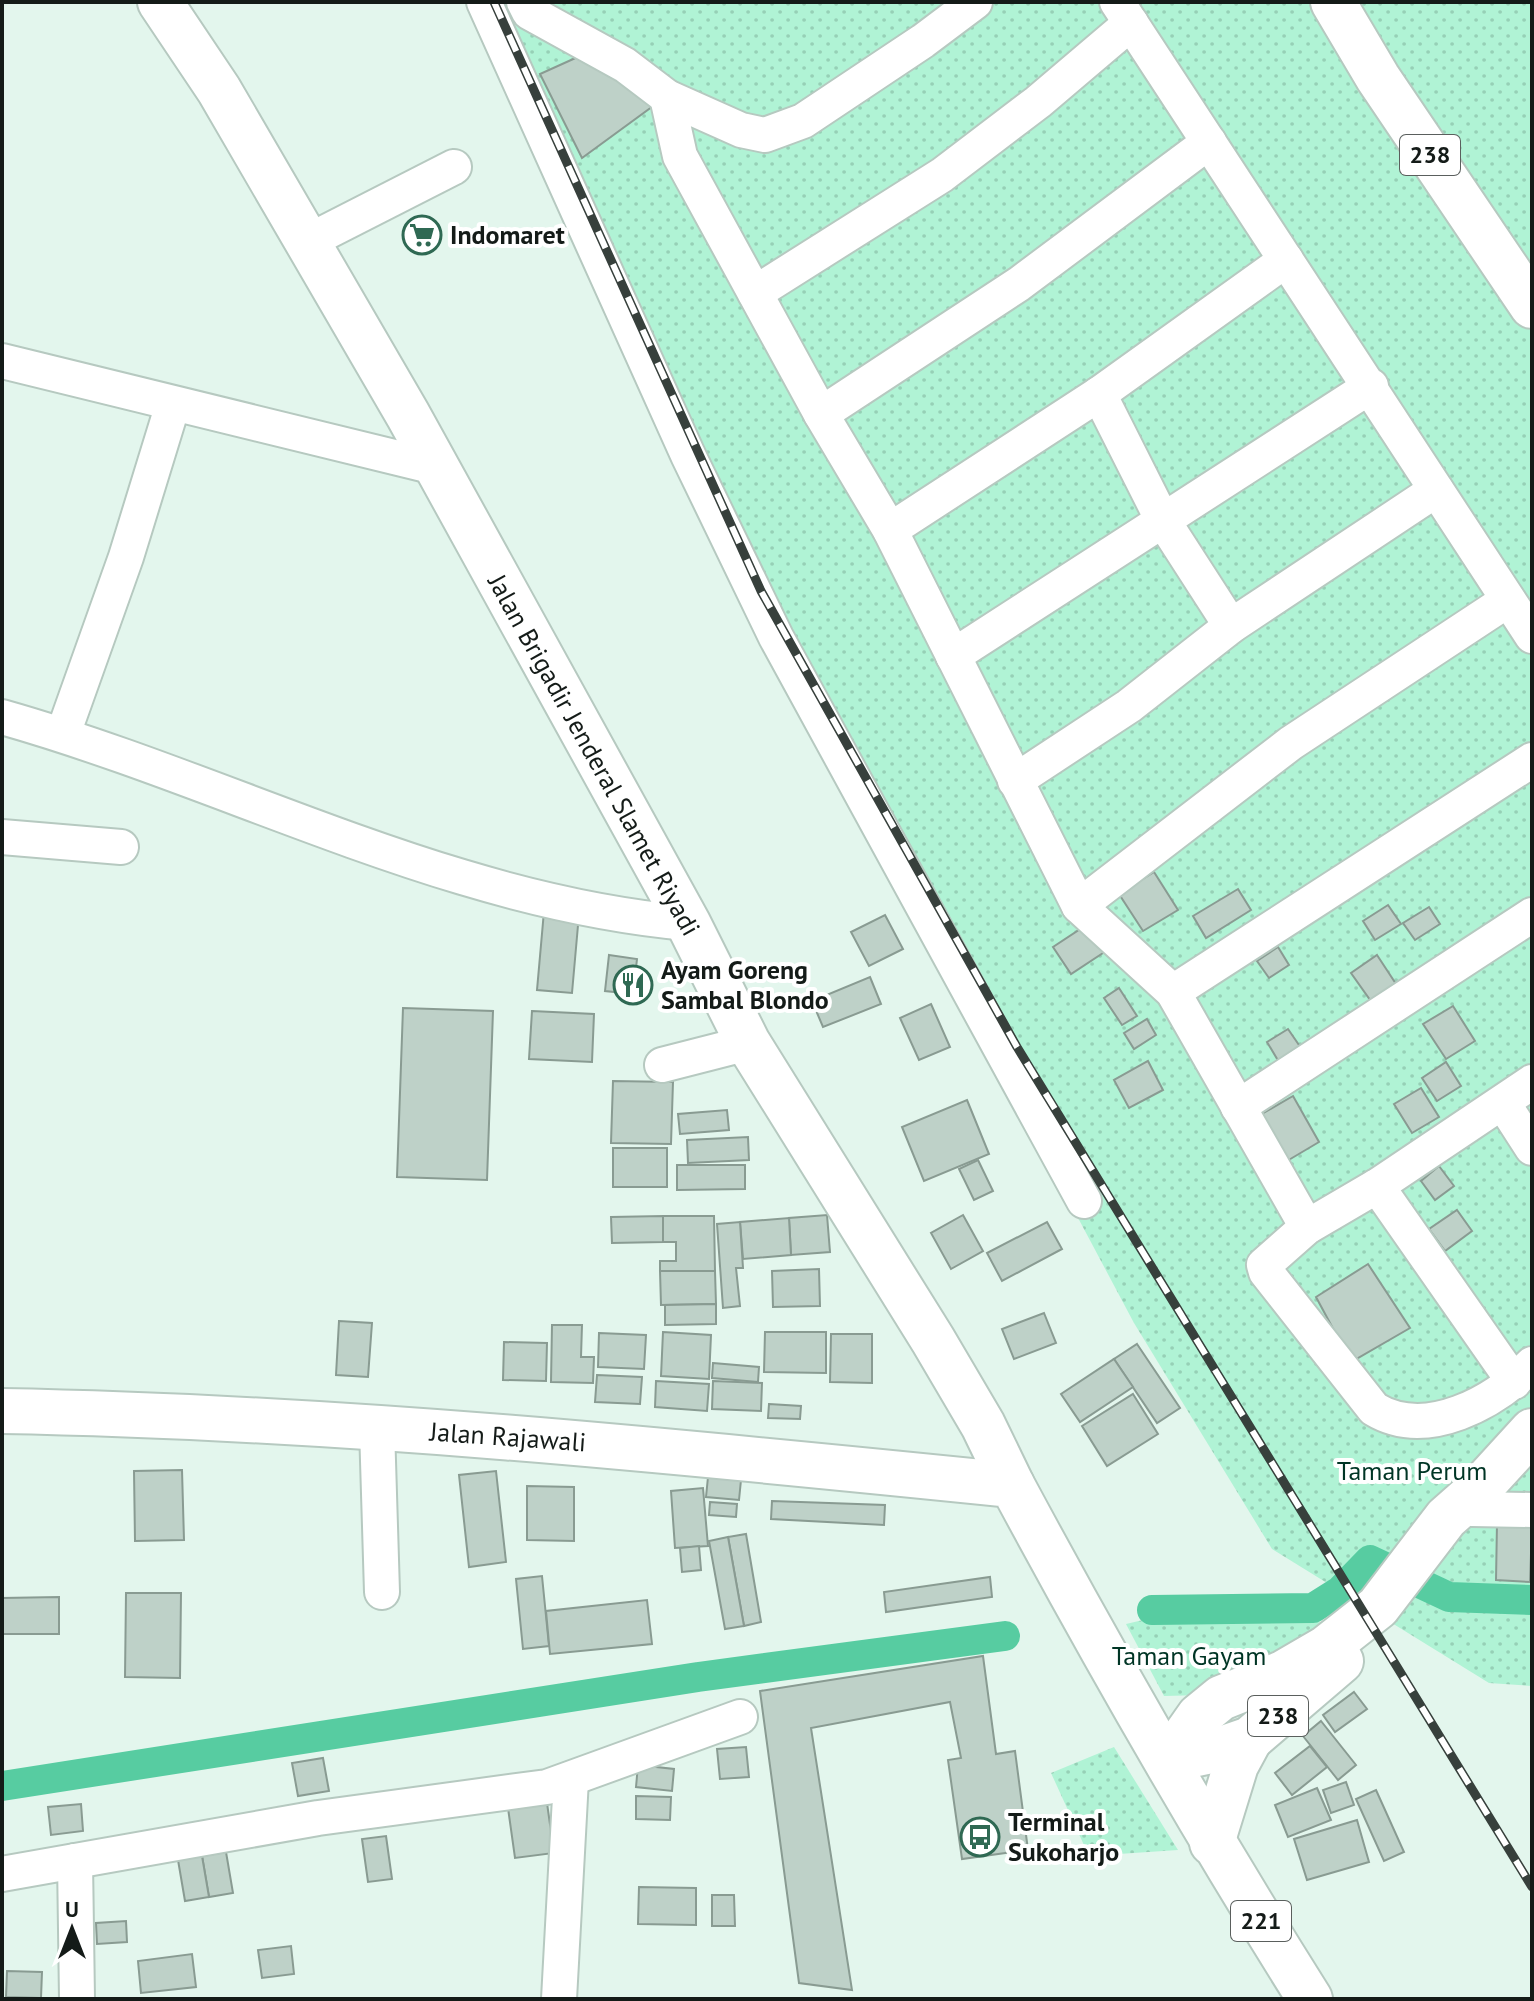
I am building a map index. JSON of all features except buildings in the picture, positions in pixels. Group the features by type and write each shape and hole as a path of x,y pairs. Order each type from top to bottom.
{"main road":[{"name":"Jalan Brigadir Jenderal Slamet Riyadi","path":"160,2 219,90 435,467 688,923 748,1043 983,1425 1012,1485 1134,1710 1168,1760"},
{"name":"238","path":"1333,2 1378,78 1532,306"},
{"name":"Jalan Rajawali","path":"2,1411 377,1428 613,1444 1012,1485"},
{"name":"238","path":"1168,1760 1250,1739 1384,1612 1464,1510 1532,1431"},
{"name":"238","path":"1168,1760 1199,1716 1221,1698 1283,1673 1384,1612"},
{"path":"1134,1710 1187,1707 1221,1698"},
{"path":"1212,1843 1236,1765 1250,1739"},
{"name":"221","path":"1168,1760 1212,1843 1310,1999"}],"street":[{"path":"484,2 688,455 776,637 1084,1201"},
{"path":"524,2 529,12 625,65 667,97 753,134 777,132 803,121 910,50 975,2"},
{"path":"755,293 942,175 1038,102 1124,12 1532,636"},
{"path":"667,97 680,156 821,414 890,530 1079,906 1173,992 1307,1227"},
{"path":"821,414 1019,284 1209,142"},
{"path":"305,243 454,167"},
{"path":"890,530 1099,394 1286,260"},
{"path":"2,361 435,467"},
{"path":"953,656 1371,386"},
{"path":"1099,394 1162,519 1231,626"},
{"path":"63,734 126,557 173,404"},
{"path":"1015,781 1129,706 1231,626 1436,490"},
{"path":"1079,906 1291,743 1508,600"},
{"path":"2,717 63,734 201,782 393,856 555,901 638,919 688,923"},
{"path":"1173,992 1532,760"},
{"path":"2,837 121,847"},
{"path":"1238,1107 1532,915"},
{"path":"662,1065 748,1043"},
{"path":"1377,1186 1523,1373 1462,1413 1422,1419 1396,1418 1374,1409 1266,1272 1264,1265 1307,1227 1377,1186 1532,1082"},
{"path":"1503,1103 1532,1148"},
{"path":"377,1428 382,1592"},
{"path":"1464,1510 1532,1510"},
{"path":"2,1874 318,1818 524,1791 571,1779 740,1717"},
{"path":"559,1999 571,1779"},
{"path":"75,1861 77,1999"}],"green space":[{"name":"Taman Perum","path":"472,2 1532,2 1532,1686 1489,1683 1272,1549 1134,1323 903,889"},
{"name":"Taman Gayam","path":"1316,1615 1328,1639 1204,1695 1164,1696 1126,1624 1160,1616"},
{"path":"1114,1747 1178,1850 1089,1856 1051,1773"}],"waterway":[{"path":"1152,1610 1313,1608 1340,1591 1370,1560 1449,1597 1532,1600"},
{"path":"2,1786 698,1677 1005,1636"}],"railway":[{"path":"494,2 761,591 1017,1047 1532,1887"}],"place":[{"name":"Indomaret","path":"422,235"},
{"name":"Ayam Goreng Sambal Blondo","path":"633,985"},
{"name":"Terminal Sukoharjo","path":"980,1837"}]}
